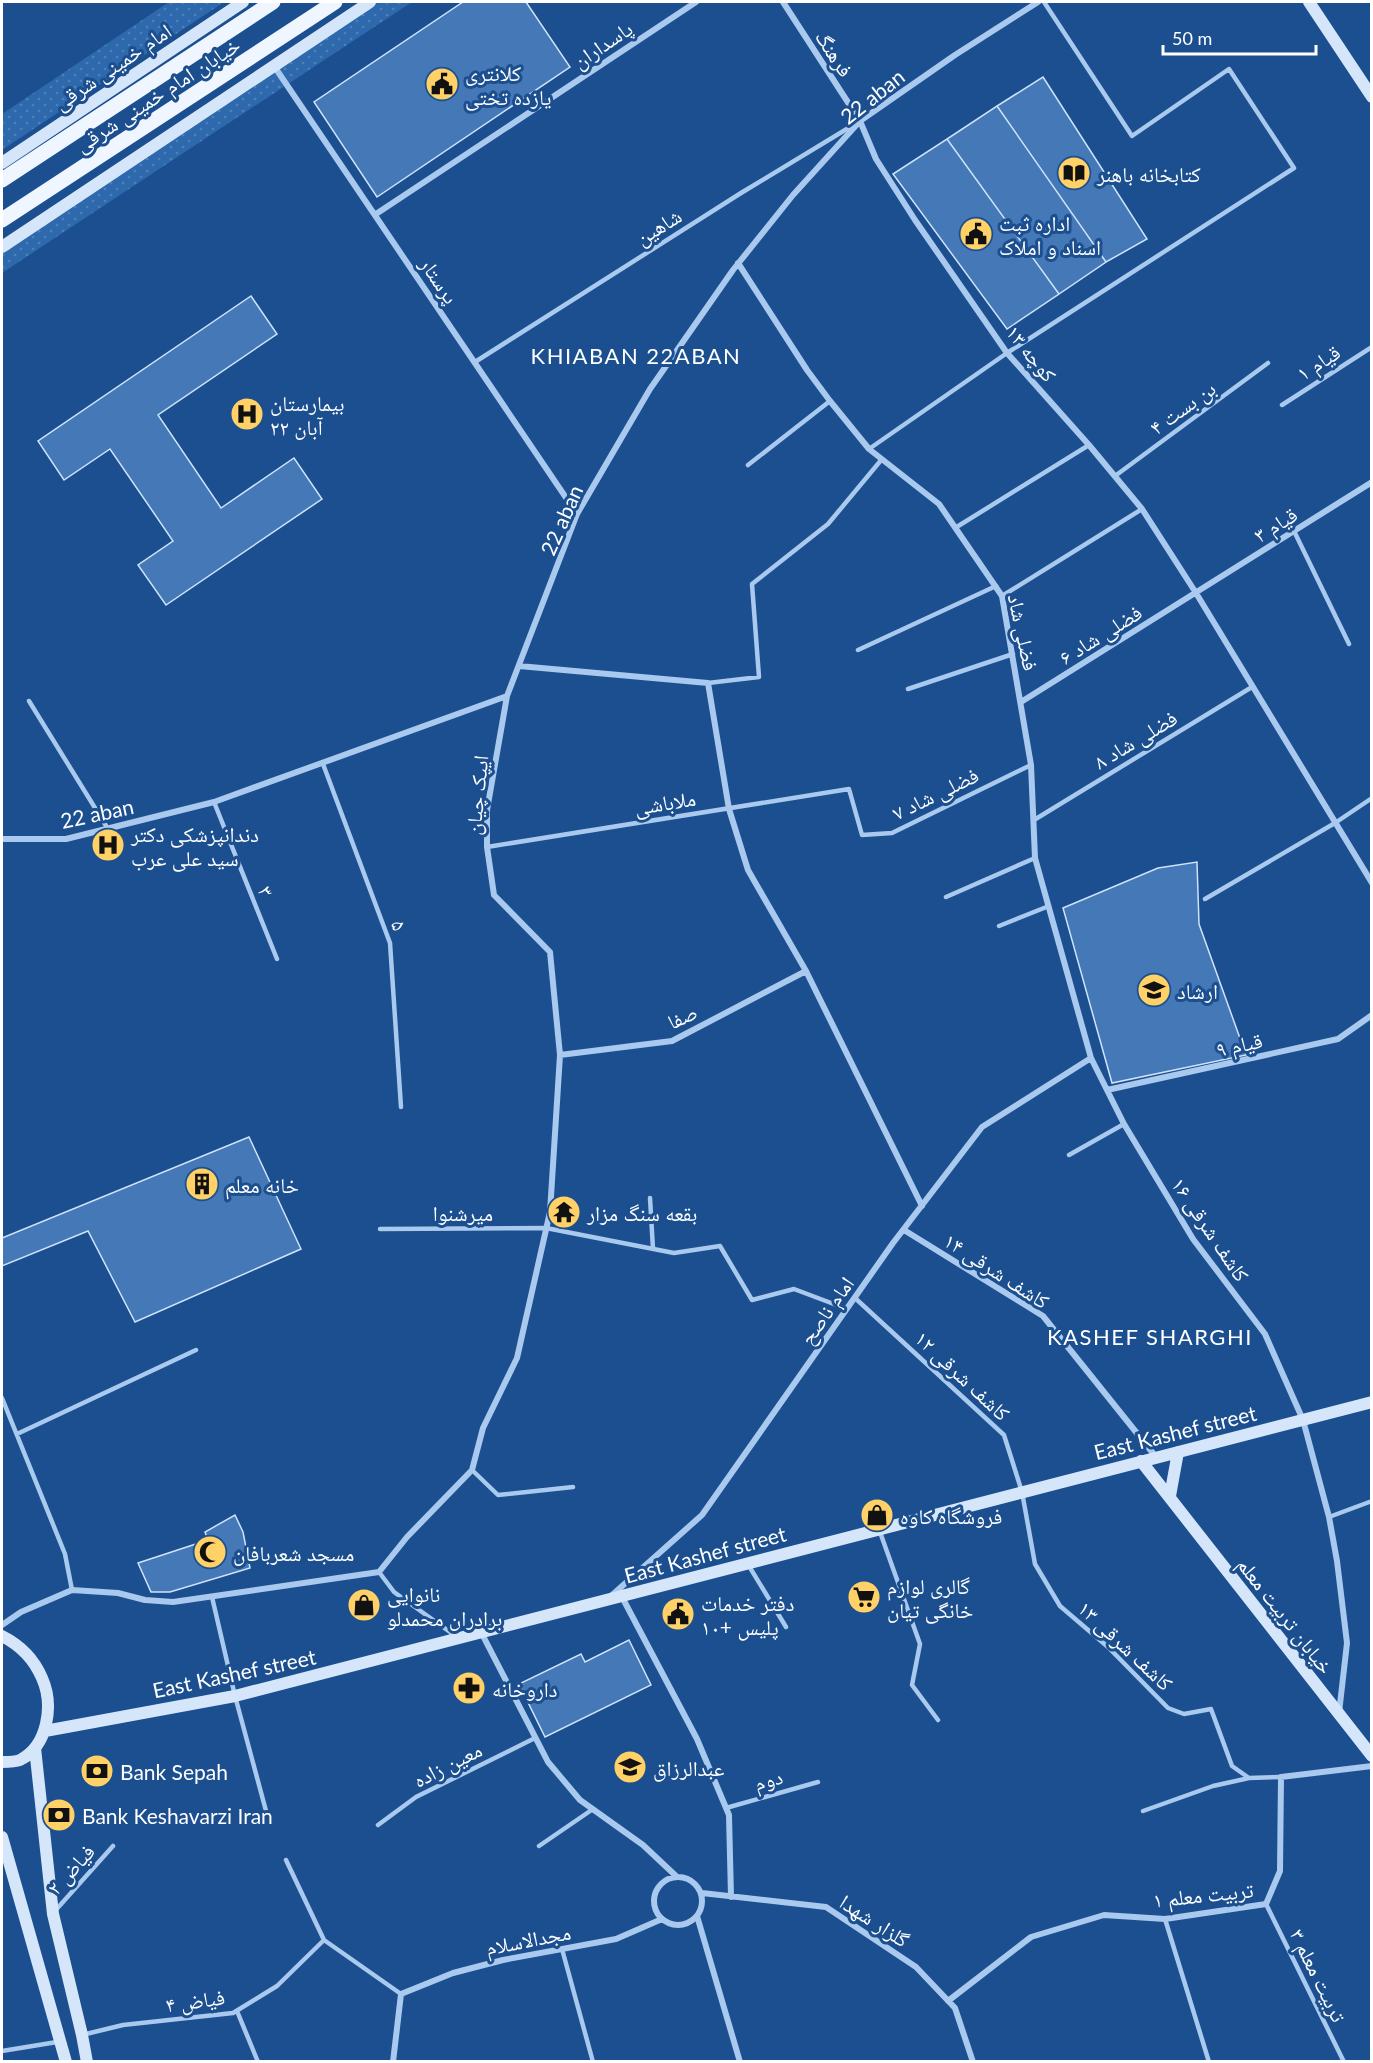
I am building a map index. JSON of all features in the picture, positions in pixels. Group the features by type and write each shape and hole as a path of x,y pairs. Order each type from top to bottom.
{"main road":[{"name":"امام خمینی شرقی","path":"2,163 243,2"},
{"name":"خیابان امام خمینی شرقی","path":"2,180 273,2"},
{"name":"خیابان امام خمینی شرقی","path":"2,220 335,2"},
{"path":"2,247 370,2"},
{"path":"1309,2 1371,97"},
{"name":"East Kashef street","path":"45,1731 235,1696 1371,1402"},
{"path":"1170,1497 1178,1452"},
{"name":"خیابان تربیت معلم","path":"1141,1461 1371,1756"},
{"path":"2,1636 25,1652 43,1680 48,1713 45,1731 35,1748 19,1760 2,1762"},
{"path":"35,1748 52,1914 87,2061"},
{"path":"2,1837 66,2061"}],"street":[{"name":"پاسداران","path":"376,214 696,2"},
{"name":"فرهنگ","path":"783,2 860,121"},
{"name":"22 aban","path":"2,839 66,839 214,802 507,696 577,514 650,389 738,263 792,195 860,121 955,55 1038,2"},
{"name":"پرستار","path":"274,66 577,514"},
{"name":"کوچه ۱۳","path":"860,121 876,159 1008,353 1142,509 1196,593 1371,883"},
{"name":"فضلی شاد","path":"738,263 807,370 830,401 869,449 939,504 1002,596 1031,765 1035,858 1091,1058"},
{"name":"قیام ۳","path":"1196,593 1371,482"},
{"name":"فضلی شاد ۶","path":"1022,702 1196,593"},
{"path":"519,666 708,683 729,808 748,870 806,971 922,1206"},
{"name":"ایپک چیان","path":"472,1470 483,1428 517,1358 550,1212 560,1055 550,952 494,895 487,848 487,810 507,696"},
{"name":"صفا","path":"560,1055 672,1041 806,971"},
{"name":"قیام ۹","path":"1107,1090 1338,1039 1371,1015"},
{"name":"کاشف شرقی ۱۶","path":"1091,1058 1124,1124 1193,1239 1265,1334 1303,1420 1329,1517 1347,1642 1338,1715"},
{"name":"امام ناصح","path":"606,1600 702,1515 904,1230 982,1127 1091,1058"},
{"name":"کاشف شرقی ۱۴","path":"904,1230 1043,1317 1156,1457"},
{"path":"2,1625 21,1612 72,1590 118,1593 146,1600 173,1602 379,1572 407,1537 472,1470"},
{"path":"622,1596 697,1740 729,1815 731,1897"},
{"path":"481,1632 548,1762 580,1800 643,1845 676,1876"},
{"path":"1281,1777 1371,1766"},
{"name":"تربیت معلم ۱","path":"948,2001 1031,1937 1104,1915 1165,1919 1266,1904 1280,1871 1281,1777"},
{"path":"676,1876 692,1880 702,1893 701,1909 697,1916 684,1925 675,1925 662,1919 654,1905 657,1889 668,1878 676,1876"},
{"name":"گلزار شهدا","path":"702,1893 826,1907 916,1967 955,2008 973,2061"},
{"path":"697,1916 740,2061"},
{"name":"مجدالاسلام","path":"401,1994 453,1973 503,1960 616,1939 662,1919"},
{"path":"393,2061 401,1994"}],"lane":[{"path":"869,449 1008,353 1294,168 1229,69 1132,135 1044,2"},
{"name":"شاهین","path":"475,362 731,199 860,121"},
{"name":"قیام ۱","path":"1282,405 1371,347"},
{"name":"بن بست ۴","path":"1115,476 1268,363"},
{"path":"748,465 830,401"},
{"path":"955,528 1089,445"},
{"path":"708,683 759,677 752,584 828,524 882,459"},
{"path":"1002,596 1142,509"},
{"path":"1294,531 1349,644"},
{"path":"858,650 996,586"},
{"path":"908,689 1013,654"},
{"name":"فضلی شاد ۸","path":"1034,820 1252,687"},
{"path":"29,700 108,829"},
{"name":"۵","path":"323,764 390,943 400,1107"},
{"name":"فضلی شاد ۷","path":"849,789 862,836 892,833 1031,765"},
{"name":"ملاباشی","path":"487,848 849,789"},
{"path":"1205,899 1335,823 1371,798"},
{"name":"۳","path":"214,802 277,959"},
{"path":"946,897 1035,858"},
{"path":"999,926 1049,906"},
{"path":"1069,1155 1124,1124"},
{"path":"651,1198 653,1249"},
{"name":"میرشنوا","path":"380,1229 546,1228 674,1253 720,1246 752,1300 794,1289 847,1309"},
{"name":"کاشف شرقی ۱۲","path":"855,1298 1004,1435 1022,1492"},
{"path":"17,1434 196,1350"},
{"path":"2,1398 65,1554 72,1590"},
{"path":"472,1470 498,1495 573,1487"},
{"name":"کاشف شرقی ۱۳","path":"1022,1492 1035,1564 1060,1606 1108,1647 1168,1708 1184,1714 1210,1709 1232,1766 1249,1778"},
{"path":"1329,1517 1371,1501"},
{"path":"879,1529 920,1644 912,1685 938,1720"},
{"path":"748,1563 786,1627"},
{"path":"379,1572 394,1592 459,1638"},
{"path":"212,1597 235,1696 269,1822"},
{"name":"معین زاده","path":"378,1825 416,1797 536,1738"},
{"path":"1143,1811 1213,1786 1249,1778 1281,1777"},
{"name":"دوم","path":"726,1808 818,1782"},
{"path":"539,1846 593,1809"},
{"name":"فیاض ۲","path":"52,1914 113,1846"},
{"path":"286,1860 324,1940 401,1994"},
{"name":"تربیت معلم ۳","path":"1266,1904 1344,2061"},
{"path":"1165,1919 1209,2061"},
{"name":"فیاض ۴","path":"82,2035 123,2025 233,2013 277,1986 324,1940"},
{"path":"562,1949 593,2061"},
{"path":"237,2011 258,2061"},
{"path":"2,2051 60,2041"}],"shaded area":[{"path":"169,2 224,2 2,150 2,114"},
{"path":"365,2 412,2 2,273 2,244"}],"building":[{"name":"کلانتری یازده تختی","path":"463,2 526,2 570,67 377,197 314,102"},
{"name":"کتابخانه باهنر","path":"1043,77 1147,239 1106,262 997,106"},
{"path":"997,106 1106,262 1059,294 947,139"},
{"name":"اداره ثبت اسناد و املاک","path":"947,139 1059,294 1007,329 893,174"},
{"path":"251,296 277,334 158,415 221,508 294,458 322,499 166,605 138,565 173,541 110,449 64,480 38,441"},
{"name":"ارشاد","path":"1197,862 1199,924 1246,1055 1112,1083 1063,908 1158,868"},
{"name":"خانه معلم","path":"249,1137 301,1249 135,1322 88,1231 2,1266 2,1238"},
{"name":"مسجد شعربافان","path":"235,1515 243,1532 250,1568 170,1592 151,1592 138,1563 208,1540 205,1532"},
{"path":"629,1640 651,1685 545,1737 519,1684 581,1654 585,1662"}],"place":[{"name":"کلانتری یازده تختی","path":"442,84"},
{"name":"کتابخانه باهنر","path":"1074,173"},
{"name":"اداره ثبت اسناد و املاک","path":"976,234"},
{"name":"بیمارستان ۲۲ آبان","path":"247,414"},
{"name":"دندانپزشکی دکتر سید علی عرب","path":"108,845"},
{"name":"ارشاد","path":"1154,990"},
{"name":"خانه معلم","path":"202,1184"},
{"name":"بقعه سنگ مزار","path":"564,1212"},
{"name":"فروشگاه کاوه","path":"877,1515"},
{"name":"مسجد شعربافان","path":"210,1552"},
{"name":"گالری لوازم خانگی تیان","path":"864,1597"},
{"name":"نانوایی برادران محمدلو","path":"364,1605"},
{"name":"دفتر خدمات پلیس +۱۰","path":"678,1614"},
{"name":"داروخانه","path":"469,1688"},
{"name":"عبدالرزاق","path":"630,1767"},
{"name":"Bank Sepah","path":"97,1771"},
{"name":"Bank Keshavarzi Iran","path":"59,1815"}],"district":[{"name":"KHIABAN 22ABAN","path":"636,355"},
{"name":"KASHEF SHARGHI","path":"1150,1336"}]}
